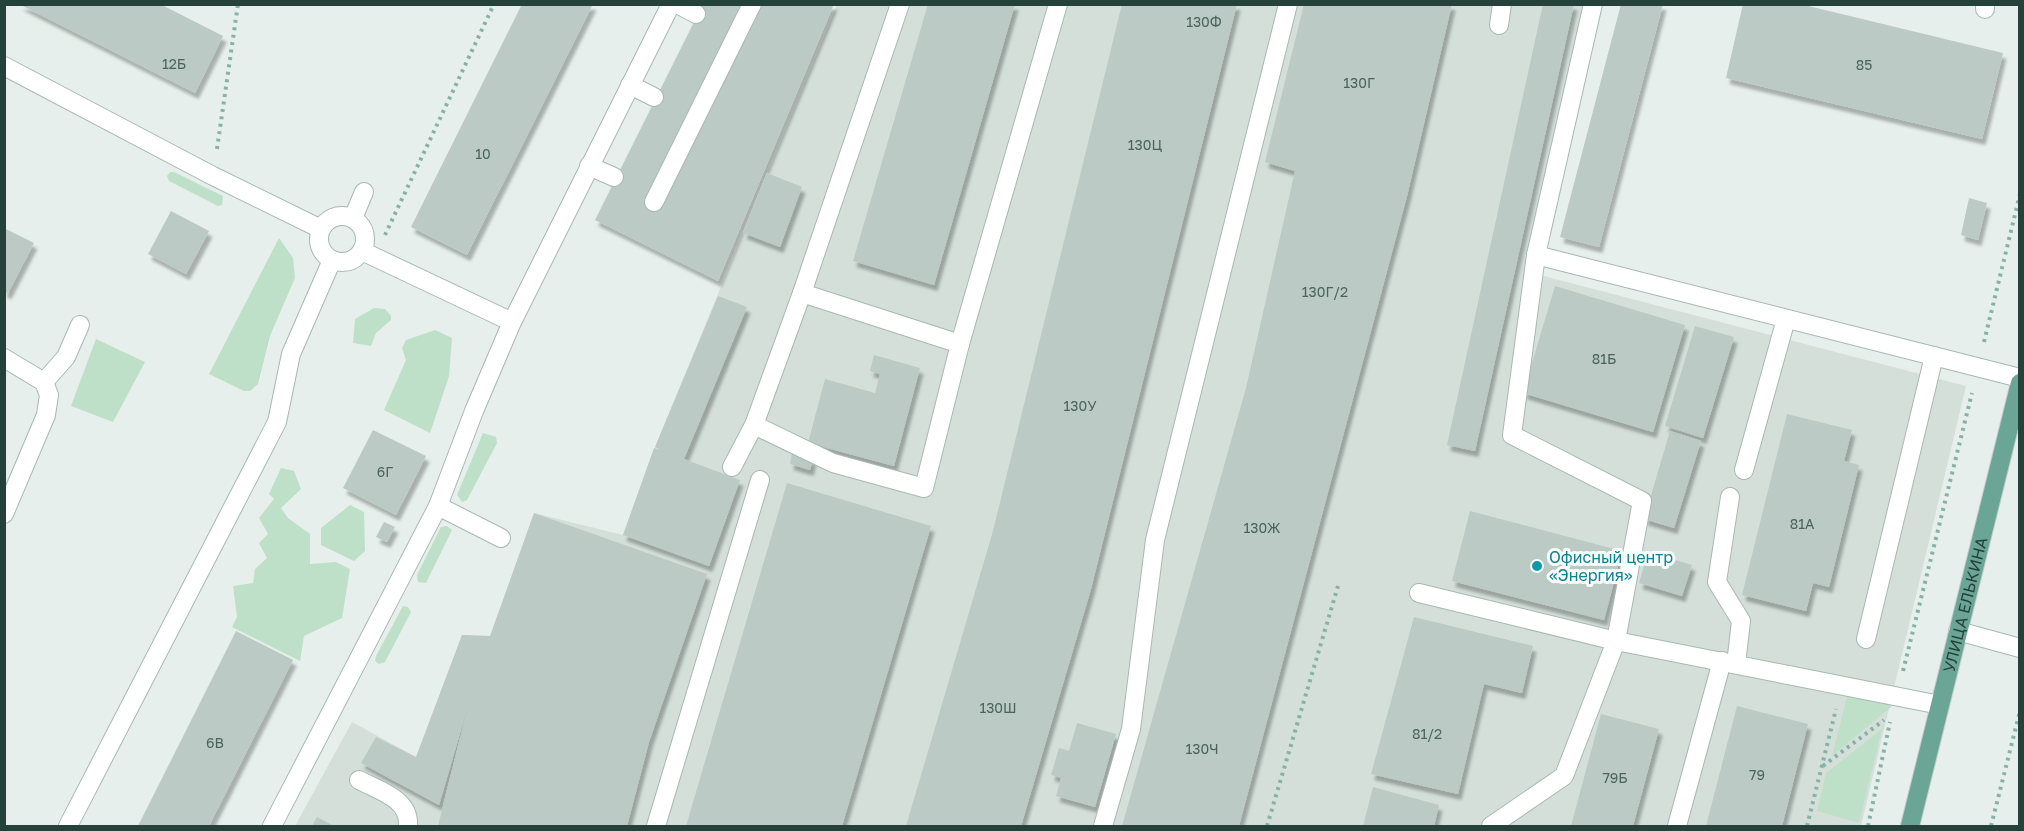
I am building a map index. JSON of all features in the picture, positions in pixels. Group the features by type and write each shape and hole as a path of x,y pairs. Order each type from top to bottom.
{"main road":[{"name":"УЛИЦА ЕЛЬКИНА","path":"1910,826 2019,383"}],"lane":[{"path":"272,826 438,506 474,411 512,322 670,4"},
{"path":"677,4 696,14"},
{"path":"654,202 752,4"},
{"path":"732,467 754,425 802,294 900,4"},
{"path":"754,425 833,463 924,488 960,344 1058,4"},
{"path":"1103,826 1131,729 1155,540 1288,4"},
{"path":"1499,25 1502,4"},
{"path":"1491,826 1564,776 1616,641 1642,501 1512,435 1536,255 1593,4"},
{"path":"4,66 213,176 321,229"},
{"path":"630,85 654,97"},
{"path":"589,166 614,177"},
{"path":"353,218 364,192"},
{"path":"368,254 363,229 353,218 337,216 321,229 319,240 321,248 332,260 348,261 368,254 512,322"},
{"path":"1536,255 2019,378"},
{"path":"68,826 277,422 291,354 332,260"},
{"path":"802,294 960,344"},
{"path":"1744,470 1786,319"},
{"path":"44,382 66,357 80,325"},
{"path":"1866,639 1934,356"},
{"path":"4,358 44,382 49,395 46,415 4,514"},
{"path":"656,826 760,480"},
{"path":"1677,826 1742,621 1717,582 1730,497"},
{"path":"438,506 501,538"},
{"path":"1419,593 1616,641 1940,705"},
{"path":"1958,631 2019,648"},
{"path":"360,780 402,803 409,817 408,826"}],"path":[{"path":"213,176 238,4"},
{"path":"368,254 495,4"},
{"path":"1897,696 2019,194"},
{"path":"1267,826 1338,585"},
{"path":"1807,826 1842,685"},
{"path":"1990,826 2019,711"},
{"path":"1822,767 1892,715 1868,826"}],"shaded area":[{"path":"837,5 1598,5 1532,273 1966,386 1861,826 295,826 352,722 416,757 462,635 491,636 534,513 623,535 655,447"}],"green space":[{"path":"170,172 223,196 222,205 218,206 169,181 167,176"},
{"path":"279,238 293,258 295,278 270,336 258,384 250,391 244,391 209,374"},
{"path":"374,308 385,309 391,316 391,320 376,333 371,346 353,343 355,319"},
{"path":"435,330 452,338 449,376 430,433 384,410 406,360 402,348 406,340"},
{"path":"96,339 145,362 113,422 71,406"},
{"path":"483,433 496,437 497,443 467,500 462,502 457,495"},
{"path":"281,468 294,471 301,489 281,508 288,518 310,534 310,564 336,562 350,569 342,618 304,636 300,661 232,627 237,617 233,586 253,583 255,569 267,558 259,543 268,534 259,518 274,499 269,494"},
{"path":"350,505 364,512 365,551 354,561 321,545 321,528"},
{"path":"447,526 452,530 426,583 418,582 417,575 441,527"},
{"path":"403,606 408,607 411,612 385,662 379,664 375,661 376,656"},
{"path":"1848,693 1892,706 1832,756"},
{"path":"1882,729 1859,823 1817,811 1826,773"}],"building":[{"path":"19,4 160,4 223,36 195,93"},
{"path":"522,4 593,4 467,255 411,227"},
{"path":"703,4 834,4 718,281 595,220"},
{"path":"928,4 1015,4 934,285 853,261"},
{"path":"1122,4 1237,4 1091,589 1021,826 906,826 993,531"},
{"path":"1304,4 1452,4 1407,196 1239,826 1122,826 1246,388 1295,171 1265,162"},
{"path":"1543,4 1574,4 1475,451 1447,445"},
{"path":"1621,4 1663,4 1599,247 1560,237"},
{"path":"1743,4 1800,4 2003,53 1982,139 1726,78"},
{"path":"767,173 802,187 780,247 743,233"},
{"path":"1969,198 1987,203 1978,240 1961,235"},
{"path":"171,211 209,231 186,274 148,254"},
{"path":"4,228 34,243 8,293 4,292"},
{"path":"1555,286 1685,325 1653,432 1523,393"},
{"path":"718,296 747,307 684,459 740,480 709,566 623,535 654,448 667,453 655,447"},
{"path":"1695,326 1734,337 1703,438 1665,426"},
{"path":"874,355 920,368 894,466 808,443 825,379 875,393 880,374 870,371"},
{"path":"1787,414 1852,430 1844,461 1859,465 1829,587 1813,583 1806,611 1742,595"},
{"path":"373,430 426,456 396,515 343,488"},
{"path":"1670,431 1701,441 1674,528 1644,519"},
{"path":"792,453 813,459 810,470 790,464"},
{"path":"787,483 931,526 842,826 686,826"},
{"name":"Офисный центр «Энергия»","path":"1470,511 1622,551 1604,620 1452,581"},
{"path":"534,513 707,574 649,742 627,826 438,826 468,706 439,805 361,763 376,737 416,757 462,635 490,636"},
{"path":"384,522 395,527 387,542 376,537"},
{"path":"1648,552 1692,565 1682,596 1639,583"},
{"path":"1414,617 1533,646 1522,693 1484,684 1458,794 1371,774"},
{"path":"236,631 293,660 209,826 138,826"},
{"path":"1737,706 1808,724 1782,826 1706,826"},
{"path":"1601,714 1659,729 1633,826 1571,826"},
{"path":"1077,723 1116,734 1095,807 1056,796 1061,778 1051,775 1059,748 1069,751"},
{"path":"1373,787 1439,805 1434,826 1363,826"},
{"path":"317,817 334,826 312,826"}],"place":[{"name":"Офисный центр «Энергия»","path":"1537,566"}]}
